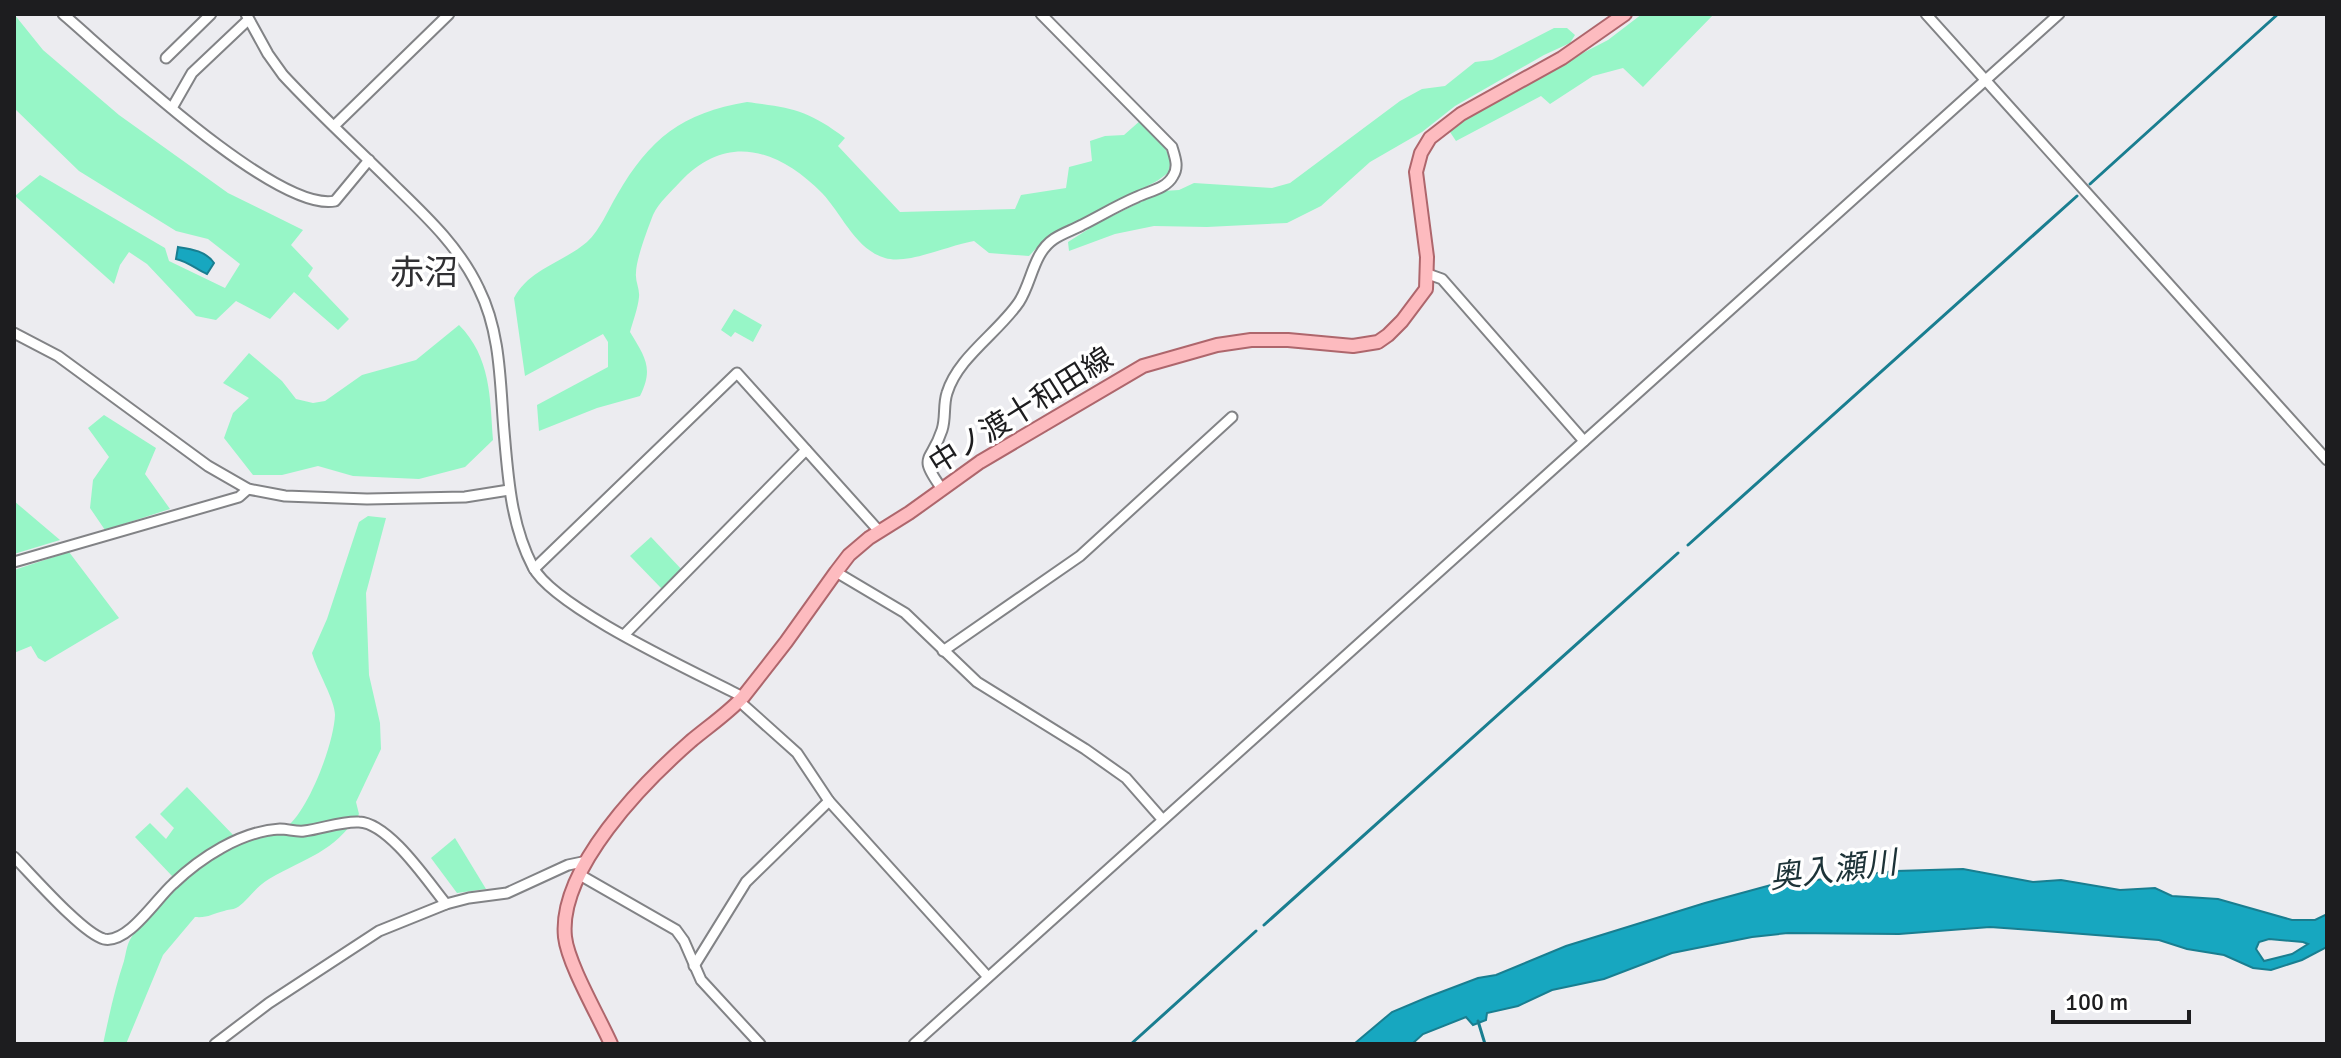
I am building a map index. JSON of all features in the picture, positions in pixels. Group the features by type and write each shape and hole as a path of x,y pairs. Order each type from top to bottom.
{"main road":[{"path":"1428,274 1416,172 1421,153 1430,138 1461,114 1562,58 1625,14"},
{"name":"中ノ渡十和田線","path":"611,1044 565,938 568,901 580,875 621,812 688,743 728,713 741,699 849,555 980,462 1143,366 1217,345 1251,340 1353,346 1378,342 1402,321 1423,296 1428,274"}],"street":[{"path":"63,14 236,161 316,202 335,201 369,160"},
{"path":"166,58 211,14"},
{"path":"334,126 449,14"},
{"path":"942,489 927,468 926,461 942,431 947,392 975,352 1011,313 1042,250 1054,239 1162,187 1176,171 1172,147 1041,14"},
{"path":"1926,14 2327,460"},
{"path":"914,1044 2059,14"},
{"path":"172,108 192,73 247,17 283,75 449,241 480,290 491,321 498,360 509,490 522,543 534,569 564,599 741,699 797,753 829,801 988,977"},
{"path":"1428,274 1442,279 1584,441"},
{"path":"14,333 46,349 208,466 248,489 285,496 367,499 465,497 509,490"},
{"path":"534,569 737,373 879,531"},
{"path":"943,651 1080,556 1232,417"},
{"path":"625,634 806,450"},
{"path":"14,562 239,497 248,489"},
{"path":"836,572 905,613 977,682 1126,778 1162,819"},
{"path":"694,966 746,882 829,801"},
{"path":"14,857 85,929 105,939 115,939 127,932 173,883 198,862 231,844 267,831 282,829 301,832 360,822 375,827 390,839 446,904"},
{"path":"215,1044 269,1003 379,931 446,904 507,893 568,865 587,861"},
{"path":"580,875 676,930 701,980 760,1044"}],"green space":[{"path":"14,14 43,50 119,115 228,193 303,230 291,245 313,268 308,276 349,319 338,330 294,292 270,319 236,301 216,320 196,316 147,264 129,252 120,265 114,284 15,196 40,175 165,248 169,261 225,288 240,264 208,239 176,231 79,171 14,108"},
{"path":"1642,14 1714,14 1643,87 1623,68 1593,76 1550,104 1541,96 1456,141 1448,129 1523,84 1608,40"},
{"path":"1554,28 1567,28 1575,35 1570,43 1455,106 1422,132 1370,162 1321,206 1287,223 1154,226 1115,234 1069,251 1068,242 1098,223 1163,191 1179,190 1194,183 1272,188 1290,183 1400,101 1422,89 1445,86 1475,62 1492,60"},
{"path":"747,102 799,112 820,121 845,138 838,146 900,212 1015,209 1021,195 1066,188 1069,167 1092,161 1090,141 1124,135 1141,120 1165,148 1171,161 1168,173 1157,181 1044,240 1029,256 989,253 974,241 917,257 894,259 885,258 865,247 822,193 788,166 752,152 716,156 698,166 662,201 653,215 643,244 636,273 638,301 630,332 646,363 646,378 640,396 597,408 539,431 537,405 608,367 608,342 603,334 525,376 514,298 520,288 592,237 629,175 655,143 686,121"},
{"path":"734,309 762,325 753,342 735,332 731,337 721,330"},
{"path":"459,325 470,337 483,364 493,440 465,467 419,479 353,476 318,466 282,475 253,475 224,438 233,413 249,398 223,383 249,353 282,381 296,399 313,403 325,401 362,375 416,360"},
{"path":"104,415 156,448 145,474 170,509 105,530 90,508 93,480 109,457 88,428"},
{"path":"14,501 60,540 14,554"},
{"path":"368,516 386,518 366,593 369,675 380,723 381,749 356,802 359,814 329,846 264,882 236,908 195,917 163,955 126,1044 103,1044 128,946 141,924 166,896 212,860 242,843 283,830 302,809 310,794 325,759 335,715 312,653 327,619 359,522"},
{"path":"651,537 683,571 662,589 630,556"},
{"path":"69,552 119,618 45,662 38,658 31,646 14,653 14,570"},
{"path":"187,787 236,838 193,859 173,877 135,837 150,823 166,839 174,828 160,814"},
{"path":"455,838 486,889 457,893 431,858"}],"water":[{"path":"178,247 198,251 211,259 214,263 207,274 176,259"},
{"path":"1963,869 2033,882 2061,880 2120,890 2155,888 2172,896 2218,899 2292,920 2315,920 2327,914 2327,947 2302,960 2271,970 2253,968 2224,955 2187,949 2159,940 2032,930 1990,927 1899,934 1788,933 1672,953 1604,979 1552,990 1518,1006 1487,1013 1486,1020 1473,1025 1466,1017 1423,1034 1412,1044 1354,1044 1392,1012 1566,946 1771,885 1896,871","holes":["2269,939 2308,944 2292,954 2264,961 2256,949 2259,942"]}],"waterway":[{"path":"2090,184 2278,14"},
{"path":"1688,545 2077,196"},
{"path":"1264,925 1678,553"},
{"path":"1131,1044 1256,931"},
{"path":"1478,1021 1485,1044"}],"district":[{"name":"赤沼","path":"424,273"}],"water label":[{"name":"奥入瀬川","path":"1833,870"}]}
